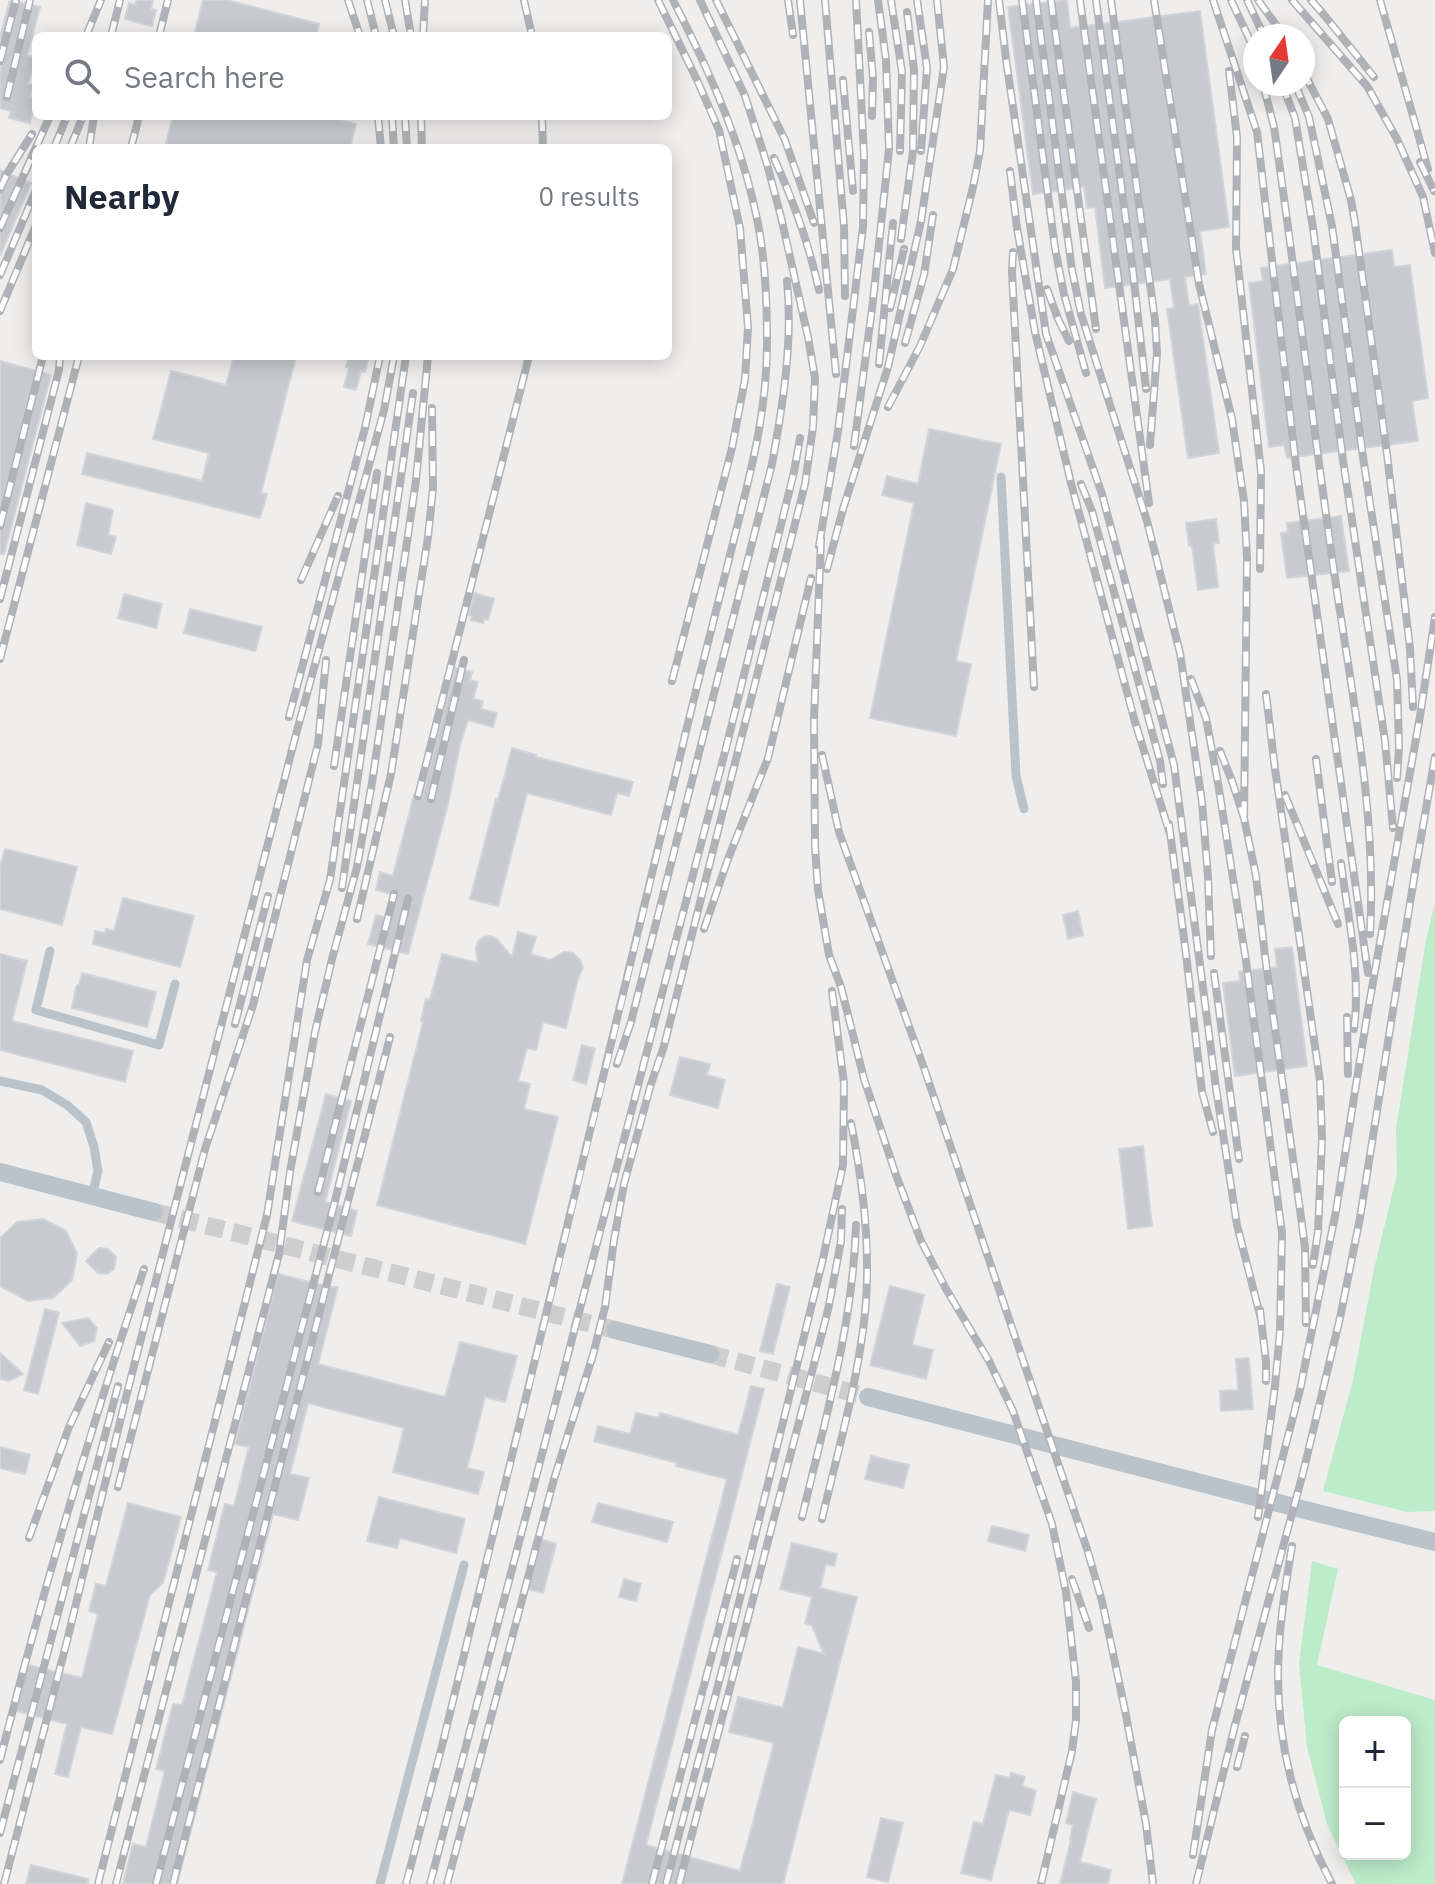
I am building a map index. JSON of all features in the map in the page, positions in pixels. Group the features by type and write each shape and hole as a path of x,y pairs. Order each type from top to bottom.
{"street":[{"path":"0,1172 154,1212"},
{"path":"615,1330 710,1354"},
{"path":"868,1397 1435,1542"}],"lane":[{"path":"1001,477 1016,776 1024,809"},
{"path":"50,951 36,1010 159,1045 175,984"},
{"path":"0,1081 42,1090 67,1105 86,1122 98,1171 92,1196"},
{"path":"380,1884 464,1565"}],"green space":[{"path":"1435,903 1435,1511 1407,1512 1323,1491 1353,1380 1374,1269 1397,1174 1396,1129 1426,940"},
{"path":"1312,1561 1338,1569 1317,1665 1435,1700 1435,1884 1356,1884 1344,1860 1411,1860 1411,1716 1339,1716 1339,1849 1327,1824 1307,1747 1299,1664"}],"building":[{"path":"10,0 40,7 27,56 32,57 28,84 32,85 30,123 9,118 11,111 0,108 0,37"},
{"path":"137,0 153,0 151,9 156,10 152,26 125,19 129,3 135,5"},
{"path":"203,0 227,0 319,24 317,32 195,32"},
{"path":"1067,0 1070,28 1200,11 1229,227 1200,231 1206,274 1185,277 1189,306 1198,304 1219,453 1188,458 1167,309 1174,308 1170,279 1105,288 1095,207 1087,208 1084,187 1033,194 1008,7"},
{"path":"172,120 340,120 356,124 351,144 166,144"},
{"path":"0,170 31,183 0,256"},
{"path":"1392,250 1394,267 1410,265 1428,398 1412,401 1418,441 1287,458 1284,445 1269,447 1249,283 1263,281 1261,268"},
{"path":"233,360 295,360 261,493 267,494 260,518 82,474 87,453 202,481 209,453 153,439 171,371 226,385"},
{"path":"348,360 368,360 365,372 361,371 356,390 344,387 349,368 346,367"},
{"path":"0,361 51,375 4,554 0,554"},
{"path":"929,429 1001,444 956,661 971,664 956,736 870,718 914,503 882,495 887,476 918,484"},
{"path":"86,503 113,510 108,535 116,537 111,554 77,545"},
{"path":"1341,516 1349,571 1287,578 1281,533 1288,532 1287,523"},
{"path":"1216,519 1219,543 1213,544 1218,587 1198,590 1186,523"},
{"path":"474,593 494,599 488,620 484,619 483,623 471,620 472,616 469,615"},
{"path":"124,594 162,604 156,628 118,618"},
{"path":"190,609 262,627 255,651 184,633"},
{"path":"455,668 472,672 470,680 478,682 473,699 483,701 481,709 497,713 493,727 468,720 408,954 368,944 376,915 390,919 396,895 376,890 380,872 393,876 414,795 422,797"},
{"path":"512,748 633,782 629,796 617,793 611,815 527,793 498,906 470,899"},
{"path":"5,849 77,867 62,925 0,909 0,867"},
{"path":"123,898 194,916 180,967 93,944 95,931 114,931"},
{"path":"1078,911 1083,935 1068,939 1063,915"},
{"path":"518,932 536,937 531,954 550,960 564,952 573,953 583,968 566,1028 543,1022 536,1050 527,1048 518,1081 530,1084 524,1109 558,1117 525,1244 377,1205 423,1022 426,999 430,1000 442,954 478,963 478,941 490,936 497,939 512,957"},
{"path":"1292,947 1307,1066 1235,1076 1223,983 1240,981 1239,972 1277,967 1275,949"},
{"path":"0,954 27,961 12,1021 133,1051 125,1082 0,1050"},
{"path":"82,973 156,992 147,1027 72,1008"},
{"path":"582,1045 595,1049 586,1084 573,1080"},
{"path":"680,1057 710,1064 707,1075 725,1080 718,1108 670,1095"},
{"path":"326,1094 351,1101 325,1202 357,1211 351,1236 292,1221"},
{"path":"1143,1146 1152,1226 1128,1229 1119,1149"},
{"path":"43,1219 66,1231 77,1254 72,1280 53,1298 28,1301 0,1286 0,1238 17,1222"},
{"path":"99,1248 108,1249 116,1257 114,1269 107,1274 98,1273 86,1261"},
{"path":"278,1274 338,1287 318,1364 445,1397 460,1342 517,1356 505,1402 485,1397 467,1468 484,1472 478,1494 393,1472 404,1428 308,1403 290,1474 309,1478 298,1520 273,1514 177,1884 123,1884 133,1844 146,1847 165,1771 156,1769 173,1704 182,1705 217,1572 208,1570 225,1504 234,1506 249,1447 235,1444"},
{"path":"777,1284 790,1287 773,1354 760,1351"},
{"path":"890,1286 924,1295 912,1345 933,1350 926,1379 870,1365"},
{"path":"45,1309 59,1313 38,1394 24,1390"},
{"path":"88,1318 97,1328 94,1341 80,1346 62,1323"},
{"path":"0,1353 23,1374 9,1381 0,1379"},
{"path":"1249,1358 1253,1409 1221,1411 1220,1391 1238,1390 1236,1359"},
{"path":"751,1386 764,1389 646,1845 740,1871 774,1743 729,1732 738,1697 783,1708 798,1647 824,1654 812,1625 805,1623 812,1597 780,1589 792,1543 837,1554 834,1566 826,1564 820,1588 857,1597 783,1884 622,1884 727,1479 594,1441 598,1426 630,1434 636,1413 659,1418 660,1413 738,1435"},
{"path":"0,1447 30,1455 25,1474 0,1468"},
{"path":"871,1456 909,1465 903,1488 865,1479"},
{"path":"379,1497 465,1519 456,1553 400,1538 397,1548 367,1541"},
{"path":"128,1503 181,1517 163,1583 150,1595 112,1734 81,1727 68,1777 55,1774 67,1724 12,1710 24,1664 82,1678 98,1614 89,1611 96,1584 106,1586"},
{"path":"598,1503 673,1522 667,1542 592,1522"},
{"path":"992,1526 1029,1535 1025,1551 988,1541"},
{"path":"541,1539 556,1544 543,1593 528,1589"},
{"path":"624,1579 641,1584 636,1601 619,1597"},
{"path":"1011,1773 1025,1777 1022,1786 1036,1791 1030,1815 1009,1810 991,1880 961,1873 974,1822 983,1824 996,1775 1010,1778"},
{"path":"1073,1792 1096,1799 1080,1862 1111,1870 1108,1884 1060,1884 1071,1840 1073,1825 1066,1823"},
{"path":"881,1818 903,1823 888,1882 867,1877"},
{"path":"31,1865 88,1879 88,1884 26,1884"}],"tunnel":[{"path":"154,1212 615,1330"},
{"path":"710,1354 868,1397"}],"railway":[{"path":"0,61 16,0"},
{"path":"7,97 30,0"},
{"path":"88,32 101,0"},
{"path":"112,32 120,0"},
{"path":"160,32 168,0"},
{"path":"348,0 359,32"},
{"path":"367,0 375,32"},
{"path":"385,0 393,32"},
{"path":"405,0 410,32"},
{"path":"423,32 425,0"},
{"path":"524,0 531,32"},
{"path":"658,0 719,130 740,228 748,327 745,379 732,448 672,681"},
{"path":"406,1884 745,496 764,396 767,343 765,276 754,204 726,114 673,0"},
{"path":"447,1884 554,1479 593,1355 605,1307 624,1184 664,1046 805,484 813,427 815,378 808,337 767,164 745,96 700,0"},
{"path":"716,0 785,140 814,223"},
{"path":"788,0 793,35"},
{"path":"800,0 836,374"},
{"path":"825,0 844,226 845,296"},
{"path":"819,546 838,431 863,227 864,155 856,0"},
{"path":"854,446 889,149 886,60 878,0"},
{"path":"891,0 902,72 900,151"},
{"path":"917,0 927,68 921,151"},
{"path":"827,569 888,367 921,221 944,67 937,0"},
{"path":"888,407 920,346 953,269 980,151 988,0"},
{"path":"999,0 1046,334 1102,494 1174,765 1237,1225 1261,1319"},
{"path":"1022,0 1055,248 1086,373"},
{"path":"1036,0 1072,270 1081,314 1147,521 1180,653 1202,802 1211,956"},
{"path":"1051,0 1096,329"},
{"path":"1080,0 1149,503"},
{"path":"1096,0 1146,389"},
{"path":"1111,0 1155,320 1157,353 1150,445"},
{"path":"1154,0 1199,284 1232,419 1244,501 1247,558 1244,818"},
{"path":"1213,0 1257,132 1296,466 1368,973"},
{"path":"1231,0 1243,26"},
{"path":"1247,0 1258,24"},
{"path":"1258,0 1275,24"},
{"path":"1292,0 1367,86 1397,139 1423,197 1435,253"},
{"path":"1311,0 1374,77"},
{"path":"1380,0 1428,169"},
{"path":"901,239 913,151 914,70 907,12"},
{"path":"869,32 872,116"},
{"path":"1229,71 1237,137 1236,248 1261,471 1260,569"},
{"path":"843,80 853,191"},
{"path":"1315,94 1328,119 1355,223 1387,454 1410,648 1413,707"},
{"path":"1266,96 1274,127 1362,756 1370,845 1370,934"},
{"path":"1287,96 1295,118 1313,228 1343,460 1385,741 1393,828"},
{"path":"1300,96 1309,117 1332,226 1397,680 1397,778"},
{"path":"38,144 48,120"},
{"path":"56,144 65,120"},
{"path":"72,144 81,120"},
{"path":"90,144 93,120"},
{"path":"132,144 138,120"},
{"path":"378,120 381,144"},
{"path":"392,120 394,144"},
{"path":"405,120 407,144"},
{"path":"421,120 422,144"},
{"path":"542,120 543,144"},
{"path":"0,189 32,134"},
{"path":"0,228 32,156"},
{"path":"774,158 800,222 819,290"},
{"path":"1420,162 1434,191"},
{"path":"1010,171 1035,332 1071,483 1135,722 1170,834"},
{"path":"0,275 32,199"},
{"path":"905,343 924,275 933,215"},
{"path":"879,364 893,223"},
{"path":"0,311 32,235"},
{"path":"890,308 904,249"},
{"path":"1013,252 1034,687"},
{"path":"617,1064 631,1022 772,464 788,350 787,281"},
{"path":"1047,289 1069,341"},
{"path":"0,526 42,360"},
{"path":"0,599 60,360"},
{"path":"0,659 78,360"},
{"path":"289,717 365,428 379,360"},
{"path":"4,1884 295,738 384,410 393,360"},
{"path":"98,1884 267,1215 307,960 330,880 405,360"},
{"path":"116,1884 279,1254 315,1032 357,867 372,783 416,480 428,360"},
{"path":"418,796 528,360"},
{"path":"342,888 413,393"},
{"path":"357,919 391,774 428,537 433,488 432,408"},
{"path":"430,1884 726,748 800,438"},
{"path":"334,766 377,473"},
{"path":"1081,484 1092,511 1160,761 1163,784"},
{"path":"301,580 338,496"},
{"path":"821,539 814,719 815,846 818,890 829,955 841,987 864,1079 896,1175 921,1241 989,1361 1013,1411 1052,1524 1066,1592 1076,1682 1076,1720 1072,1751 1041,1884"},
{"path":"704,929 768,758 811,578"},
{"path":"1193,1855 1212,1730 1300,1390 1336,1211 1435,617"},
{"path":"118,1487 205,1149 253,1005 318,744 326,660"},
{"path":"431,799 464,660"},
{"path":"1191,679 1206,718 1218,783 1246,961 1282,1233 1280,1331 1258,1517"},
{"path":"1266,694 1320,1081 1322,1139 1318,1232 1313,1265"},
{"path":"1220,751 1244,818 1256,876 1305,1248 1306,1323"},
{"path":"822,755 839,832 924,1068 1087,1549 1102,1601 1125,1710 1146,1824 1153,1884"},
{"path":"1196,1884 1340,1318 1360,1218 1435,757"},
{"path":"1316,759 1332,882"},
{"path":"1285,795 1338,924"},
{"path":"1169,824 1202,1092 1213,1132"},
{"path":"1341,863 1355,967 1354,1029"},
{"path":"318,1192 394,894"},
{"path":"235,1024 268,896"},
{"path":"156,1884 334,1205 408,899"},
{"path":"1214,973 1239,1159"},
{"path":"666,1884 726,1655 843,1165 844,1083 832,991"},
{"path":"1347,1017 1348,1074"},
{"path":"173,1884 390,1037"},
{"path":"822,1519 856,1372 866,1297 865,1222 851,1123"},
{"path":"679,1884 828,1310 841,1241 842,1209"},
{"path":"802,1517 844,1336 856,1225"},
{"path":"0,1760 68,1513 144,1269"},
{"path":"1260,1310 1266,1381"},
{"path":"29,1538 69,1427 109,1342"},
{"path":"0,1833 118,1386"},
{"path":"1292,1546 1279,1643 1282,1730 1300,1809 1332,1884"},
{"path":"652,1884 737,1559"},
{"path":"1072,1579 1089,1628"},
{"path":"1237,1767 1245,1736"}]}
